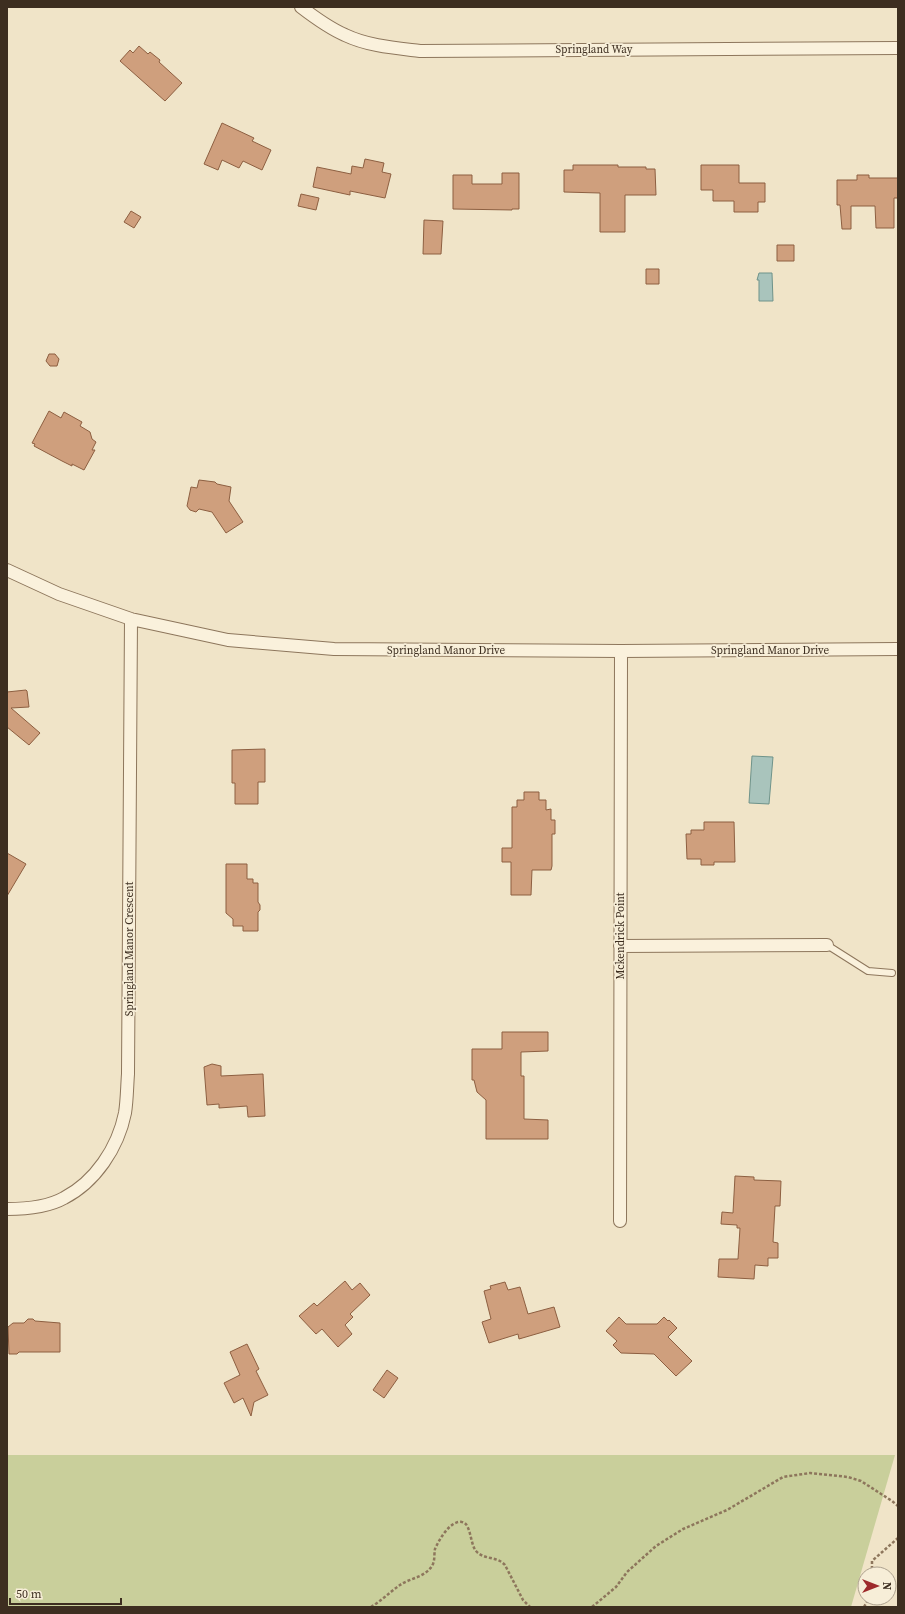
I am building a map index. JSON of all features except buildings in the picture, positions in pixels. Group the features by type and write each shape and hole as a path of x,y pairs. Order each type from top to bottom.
{"street":[{"name":"Springland Way","path":"301,7 318,20 345,36 382,46 420,51 898,48"},
{"name":"Springland Manor Drive","path":"7,570 59,594 131,619 228,640 334,649 621,651 898,650"},
{"name":"Springland Manor Crescent","path":"7,1209 42,1205 63,1199 74,1192 105,1162 117,1138 125,1113 128,1066 131,619"},
{"name":"Mckendrick Point","path":"620,1221 621,651"},
{"path":"620,946 827,945"}],"lane":[{"path":"827,945 868,971 892,973"}],"path":[{"path":"592,1607 616,1587 626,1572 656,1546 683,1529 727,1510 783,1476 810,1473 848,1476 892,1501 898,1506"},
{"path":"370,1607 402,1584 421,1576 433,1564 435,1549 445,1532 452,1525 460,1522 466,1524 475,1550 482,1556 501,1560 523,1600 530,1607"},
{"path":"872,1566 872,1561 898,1538"}],"green space":[{"path":"7,1455 895,1455 863,1566 857,1566 857,1586 851,1607 7,1607"}],"water":[{"path":"759,273 772,273 773,301 759,301 759,280 757,280"},
{"path":"752,756 773,757 769,804 749,803"}]}
